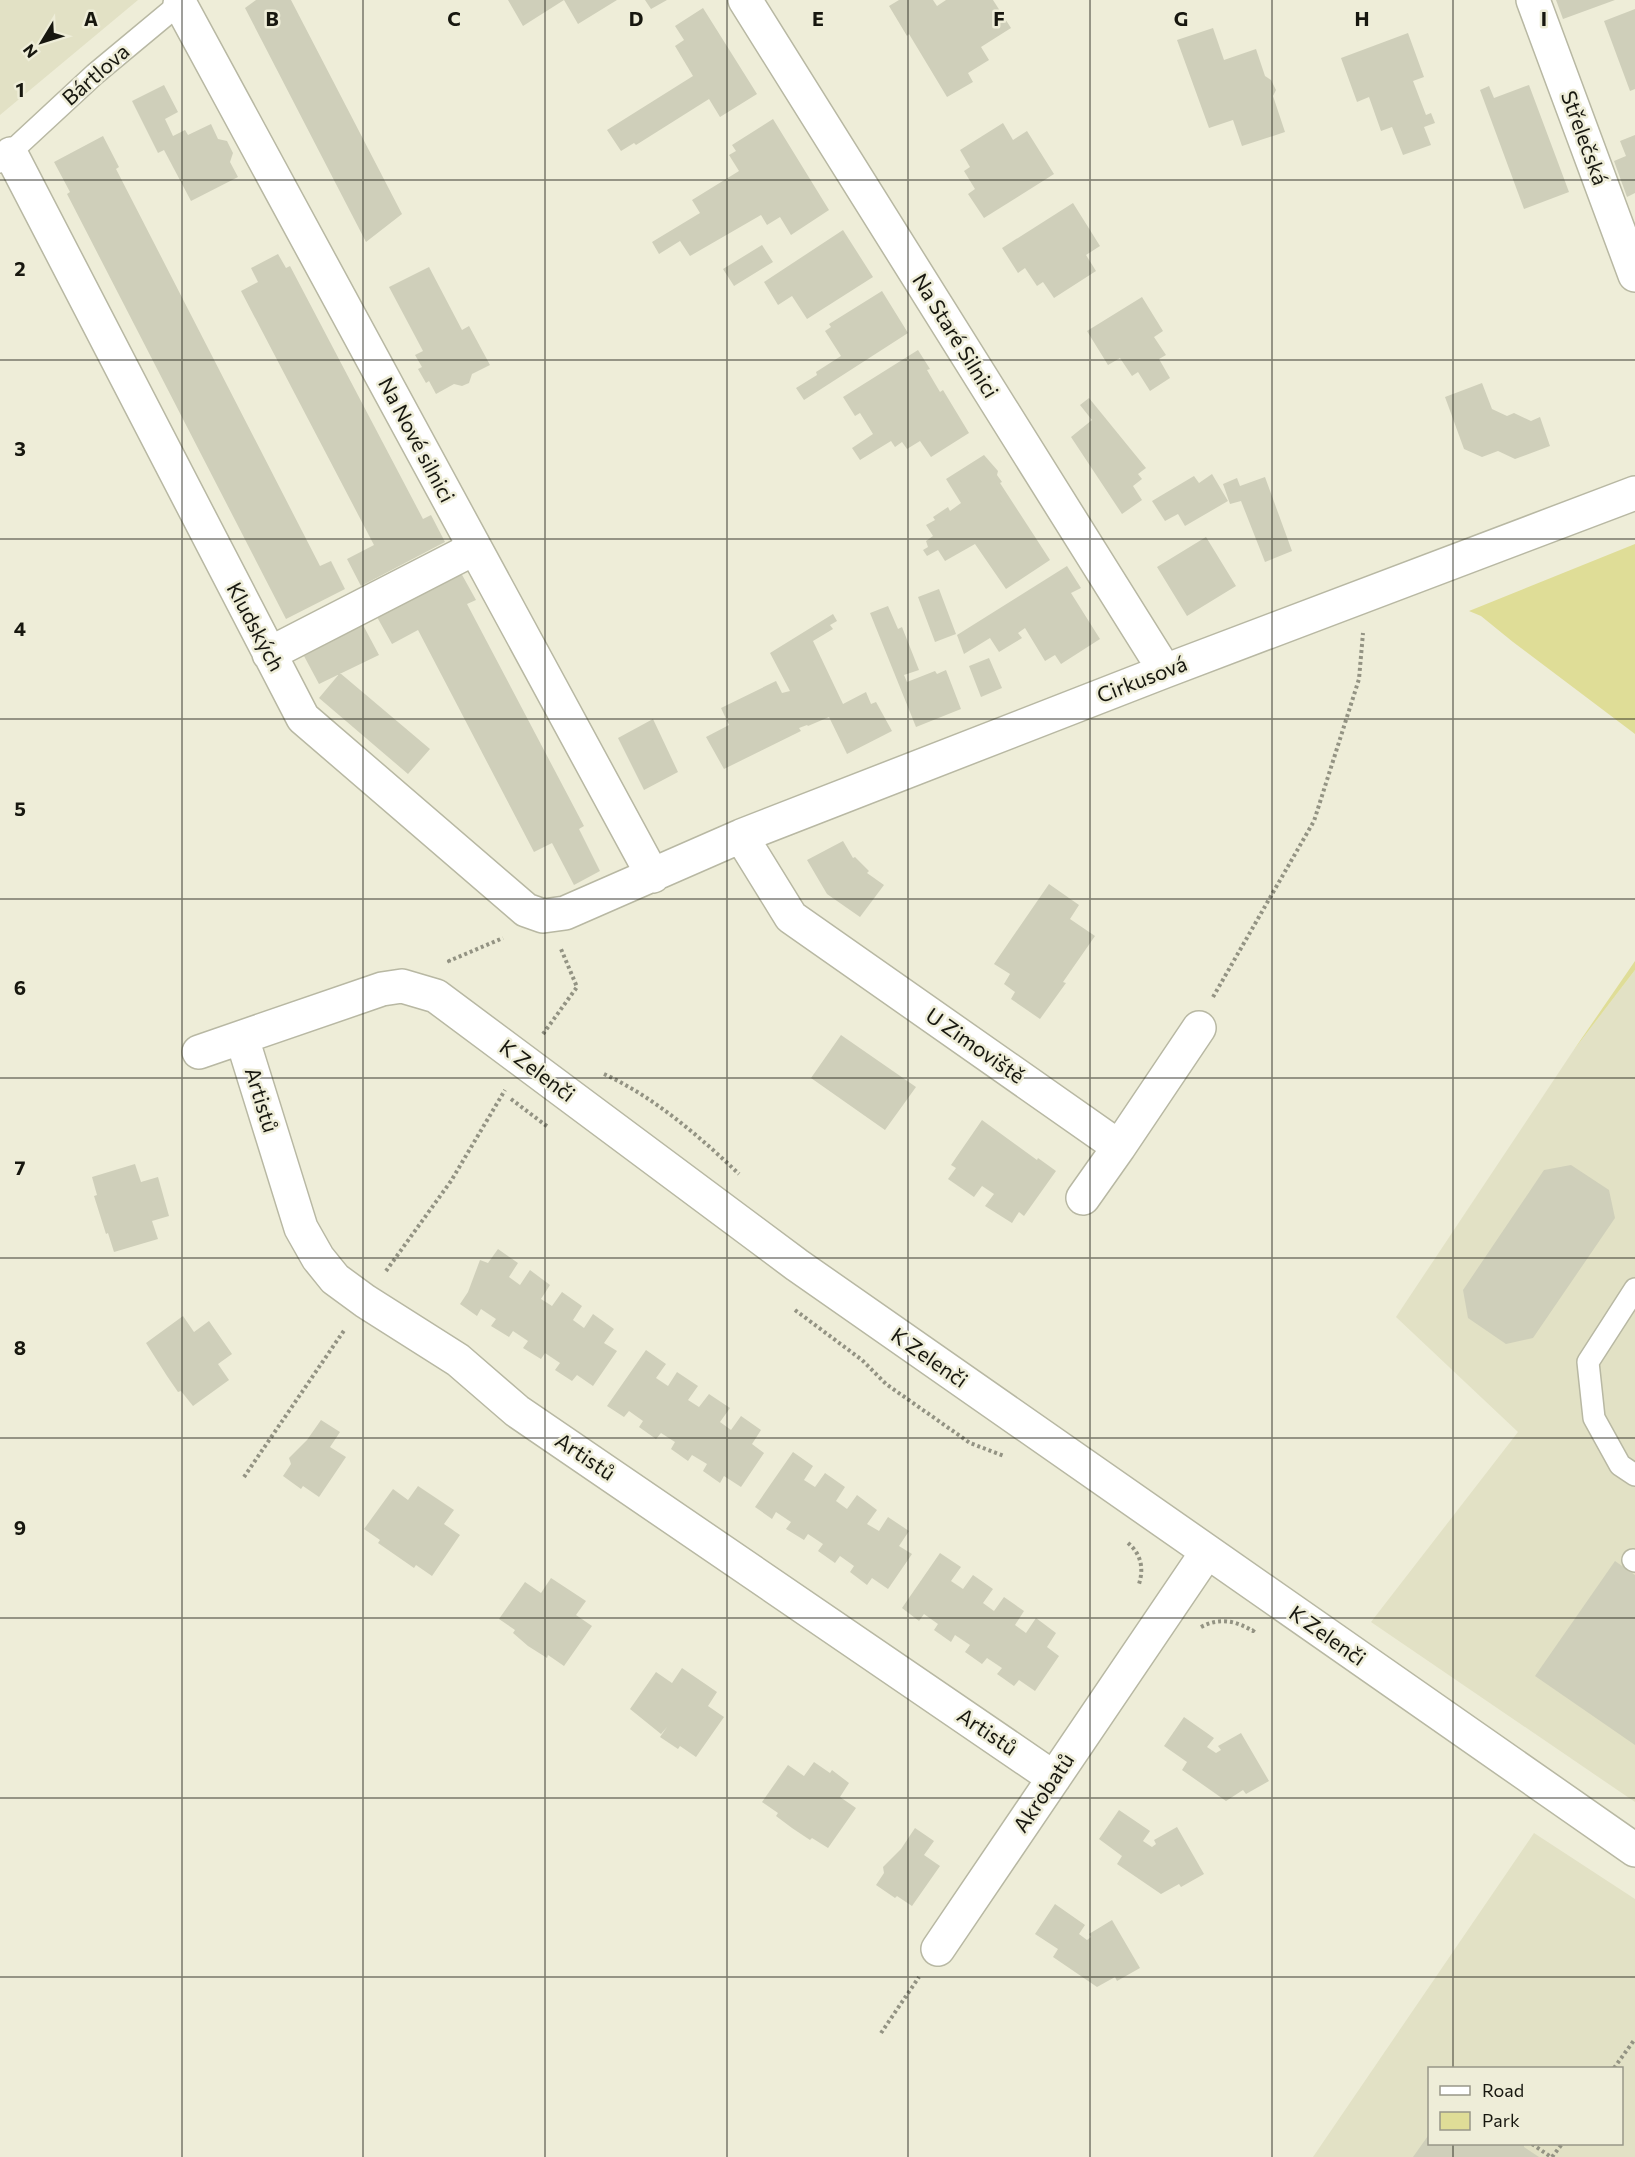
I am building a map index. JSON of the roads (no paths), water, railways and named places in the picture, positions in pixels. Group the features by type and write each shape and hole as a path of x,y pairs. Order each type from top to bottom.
{"street":[{"name":"Na Staré Silnici","path":"745,0 1166,671"},
{"name":"Střelečská","path":"1533,0 1635,275"},
{"name":"Na Nové silnici","path":"182,2 653,876"},
{"name":"Kludských","path":"5,158 303,718 526,910 543,916 565,913 653,876"},
{"name":"Cirkusová","path":"653,876 741,836 1635,492"},
{"path":"269,654 475,548"},
{"name":"U Zimoviště","path":"741,836 791,917 1119,1147"},
{"name":"K Zelenči","path":"200,1052 382,989 402,986 436,996 796,1265 1635,1850"},
{"path":"1083,1198 1198,1028"},
{"name":"Artistů","path":"242,1038 301,1228 318,1258 335,1279 458,1360 517,1411 1054,1778"},
{"name":"Akrobatů","path":"938,1949 1207,1552"}],"lane":[{"name":"Bártlova","path":"5,158 95,74 182,2"},
{"path":"1635,1289 1588,1362 1594,1419 1620,1465 1635,1475"}]}
